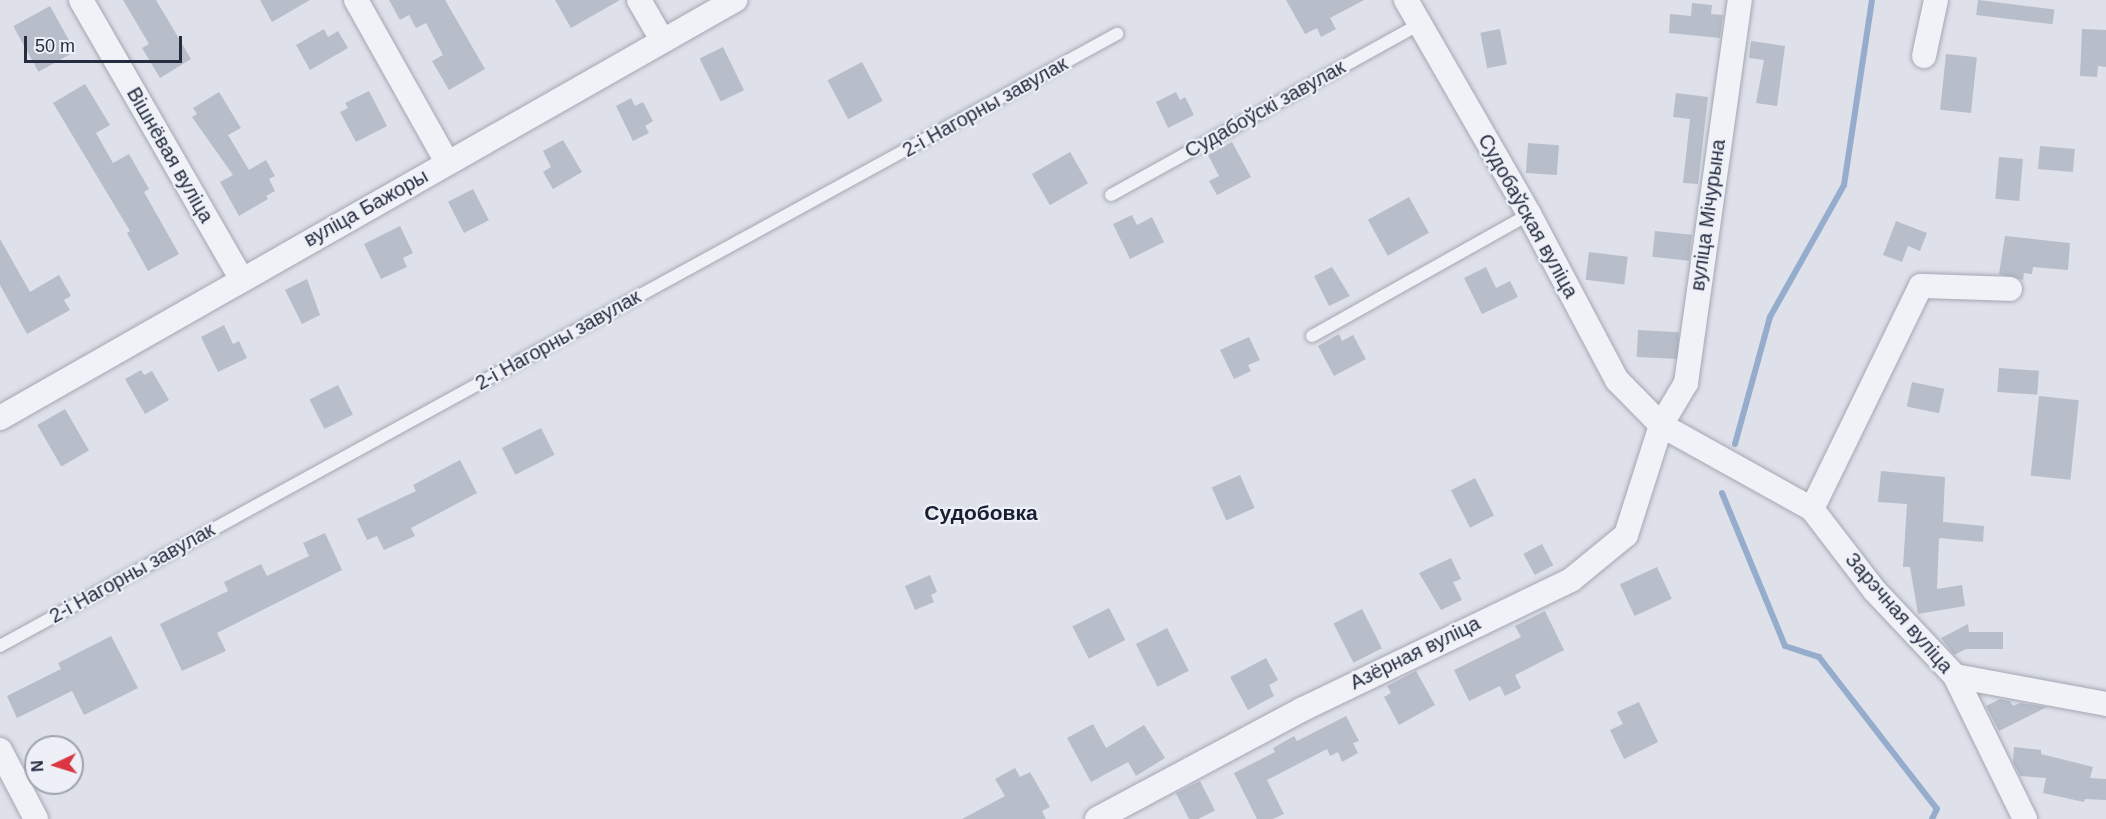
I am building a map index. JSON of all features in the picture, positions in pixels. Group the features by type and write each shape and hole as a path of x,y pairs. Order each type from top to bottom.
{"street":[{"name":"Вішнёвая вуліца","path":"81,0 241,278"},
{"path":"356,0 447,162"},
{"path":"639,0 662,40"},
{"name":"вуліца Бажоры","path":"0,418 241,278 735,0"},
{"name":"Судобаўская вуліца","path":"1406,0 1529,214 1617,380 1661,425"},
{"name":"вуліца Мічурына","path":"1661,425 1686,382 1740,0"},
{"path":"1924,56 1936,0"},
{"path":"1812,509 1921,286 2010,289"},
{"name":"Зарэчная вуліца","path":"1661,425 1812,509 1875,591 1955,676 2025,819"},
{"name":"Азёрная вуліца","path":"1097,819 1303,709 1571,580 1626,535 1661,425"},
{"path":"1955,676 2106,704"},
{"path":"0,750 36,819"}],"lane":[{"name":"Судабоўскі завулак","path":"1111,195 1419,24"},
{"name":"2-і Нагорны завулак","path":"0,646 1117,34"},
{"path":"1312,336 1529,214"}],"building":[{"path":"123,0 156,0 191,59 160,78 142,48 149,44"},
{"path":"260,0 310,0 272,22"},
{"path":"389,0 445,0 485,69 449,90 432,61 443,55 426,23 416,28 409,15 400,20"},
{"path":"555,0 620,0 571,28"},
{"path":"1286,0 1364,0 1330,18 1336,29 1321,37 1317,28 1305,34"},
{"path":"1978,0 2054,9 2053,24 1976,15"},
{"path":"1692,3 1712,5 1711,14 1723,15 1720,38 1669,33 1670,14 1691,16"},
{"path":"50,6 75,51 38,72 13,26"},
{"path":"324,29 328,37 338,31 348,48 310,70 296,45"},
{"path":"1500,29 1507,64 1487,68 1480,33"},
{"path":"2082,29 2106,30 2106,67 2098,66 2097,77 2080,76"},
{"path":"1751,41 1785,46 1777,106 1756,103 1764,60 1749,58"},
{"path":"723,47 744,90 721,102 700,58"},
{"path":"1946,54 1977,57 1971,113 1940,110"},
{"path":"862,62 883,101 848,119 828,80"},
{"path":"85,84 110,125 96,133 113,163 129,154 149,189 144,192 179,254 148,271 127,233 130,231 53,103"},
{"path":"369,91 387,126 356,142 340,112 348,108 345,103"},
{"path":"219,92 241,128 228,135 249,170 266,160 275,176 269,179 275,191 266,196 268,199 239,216 220,182 233,175 192,117 197,114 193,108"},
{"path":"1176,92 1180,100 1185,97 1194,115 1168,128 1156,102"},
{"path":"1676,93 1708,97 1698,184 1683,183 1690,119 1673,117"},
{"path":"631,98 635,106 643,102 653,121 645,126 649,133 633,141 616,106"},
{"path":"563,140 582,172 553,189 543,172 551,167 543,151"},
{"path":"1232,142 1251,177 1217,195 1209,181 1219,176 1208,155"},
{"path":"1528,143 1559,145 1557,175 1526,173"},
{"path":"2040,146 2075,149 2073,172 2038,169"},
{"path":"1070,152 1088,183 1050,205 1032,174"},
{"path":"1999,157 2023,159 2019,201 1995,199"},
{"path":"473,189 489,220 464,233 448,202"},
{"path":"1409,197 1429,233 1388,256 1368,220"},
{"path":"1132,215 1137,225 1152,217 1164,242 1130,259 1113,224"},
{"path":"1896,221 1927,233 1920,251 1908,246 1902,262 1883,255"},
{"path":"400,226 413,253 403,258 407,267 381,279 364,244"},
{"path":"1655,231 1692,235 1689,261 1652,257"},
{"path":"2005,236 2070,243 2068,270 2033,267 2032,274 2024,273 2023,280 1999,274"},
{"path":"0,239 30,292 59,275 71,296 64,300 70,310 27,334 0,285"},
{"path":"1589,252 1628,257 1624,285 1586,280"},
{"path":"1332,267 1350,296 1329,306 1314,276"},
{"path":"1486,267 1496,288 1510,281 1518,297 1482,314 1464,278"},
{"path":"307,279 320,315 302,324 285,290"},
{"path":"224,325 233,344 239,341 247,358 218,372 201,337"},
{"path":"1638,330 1679,332 1678,359 1637,357"},
{"path":"1339,334 1342,341 1353,335 1366,359 1334,376 1318,346"},
{"path":"1249,337 1260,360 1248,365 1251,371 1234,379 1220,350"},
{"path":"1999,368 2039,371 2037,395 1997,392"},
{"path":"141,370 144,375 152,371 169,400 145,414 125,379"},
{"path":"1912,382 1944,389 1939,413 1907,406"},
{"path":"338,385 353,414 324,429 309,400"},
{"path":"2039,396 2079,400 2070,480 2031,476"},
{"path":"65,409 89,451 61,467 37,425"},
{"path":"541,428 555,455 515,475 502,448"},
{"path":"460,460 477,493 411,528 415,536 384,550 377,536 367,540 357,519 416,491 413,485"},
{"path":"1881,471 1945,477 1943,522 1984,526 1983,542 1939,538 1937,589 1962,585 1965,606 1918,614 1910,567 1903,567 1907,504 1878,502"},
{"path":"1240,475 1255,508 1226,520 1212,488"},
{"path":"1475,478 1494,515 1470,528 1451,490"},
{"path":"325,533 342,570 217,633 226,651 182,671 160,624 228,591 224,582 261,564 267,576 309,556 303,543"},
{"path":"1542,544 1553,565 1535,575 1523,554"},
{"path":"1451,558 1461,579 1453,582 1462,600 1441,610 1419,573"},
{"path":"1657,567 1672,599 1635,616 1620,584"},
{"path":"930,575 937,592 931,595 934,602 915,610 905,586"},
{"path":"1109,608 1125,640 1089,659 1072,627"},
{"path":"1362,609 1382,648 1353,663 1333,624"},
{"path":"1545,611 1564,650 1515,675 1521,688 1505,696 1500,686 1469,701 1454,670 1521,637 1515,626"},
{"path":"1968,624 1969,632 2003,632 2003,649 1966,649 1954,655 1941,638"},
{"path":"1167,628 1189,671 1158,687 1136,644"},
{"path":"111,636 138,688 84,715 72,691 17,718 7,696 61,669 58,663"},
{"path":"1266,658 1278,680 1269,685 1274,696 1248,710 1230,677"},
{"path":"1416,671 1435,705 1399,725 1384,697 1391,693 1387,686"},
{"path":"2000,699 2010,701 2013,706 2020,703 2047,707 1999,731 1986,706"},
{"path":"1639,702 1658,742 1624,759 1610,730 1623,724 1617,712"},
{"path":"1346,716 1359,741 1353,743 1358,753 1342,762 1338,752 1330,756 1327,749 1267,780 1284,814 1273,819 1257,819 1234,773 1275,752 1273,748 1294,736 1297,741"},
{"path":"1093,724 1106,748 1144,725 1165,758 1136,776 1128,762 1091,782 1067,738"},
{"path":"2014,747 2041,750 2041,754 2093,767 2090,778 2106,779 2106,800 2085,799 2084,802 2043,793 2046,778 2020,776 2013,762"},
{"path":"1015,768 1020,777 1030,772 1050,807 1042,811 1046,819 962,819 1005,796 995,779"},
{"path":"1200,781 1215,810 1198,819 1189,819 1176,793"}],"waterway":[{"path":"1735,444 1770,317 1844,185 1872,0"},
{"path":"1722,493 1785,646 1819,657 1937,809 1932,819"}],"district":[{"name":"Судобовка","path":"981,513"}]}
